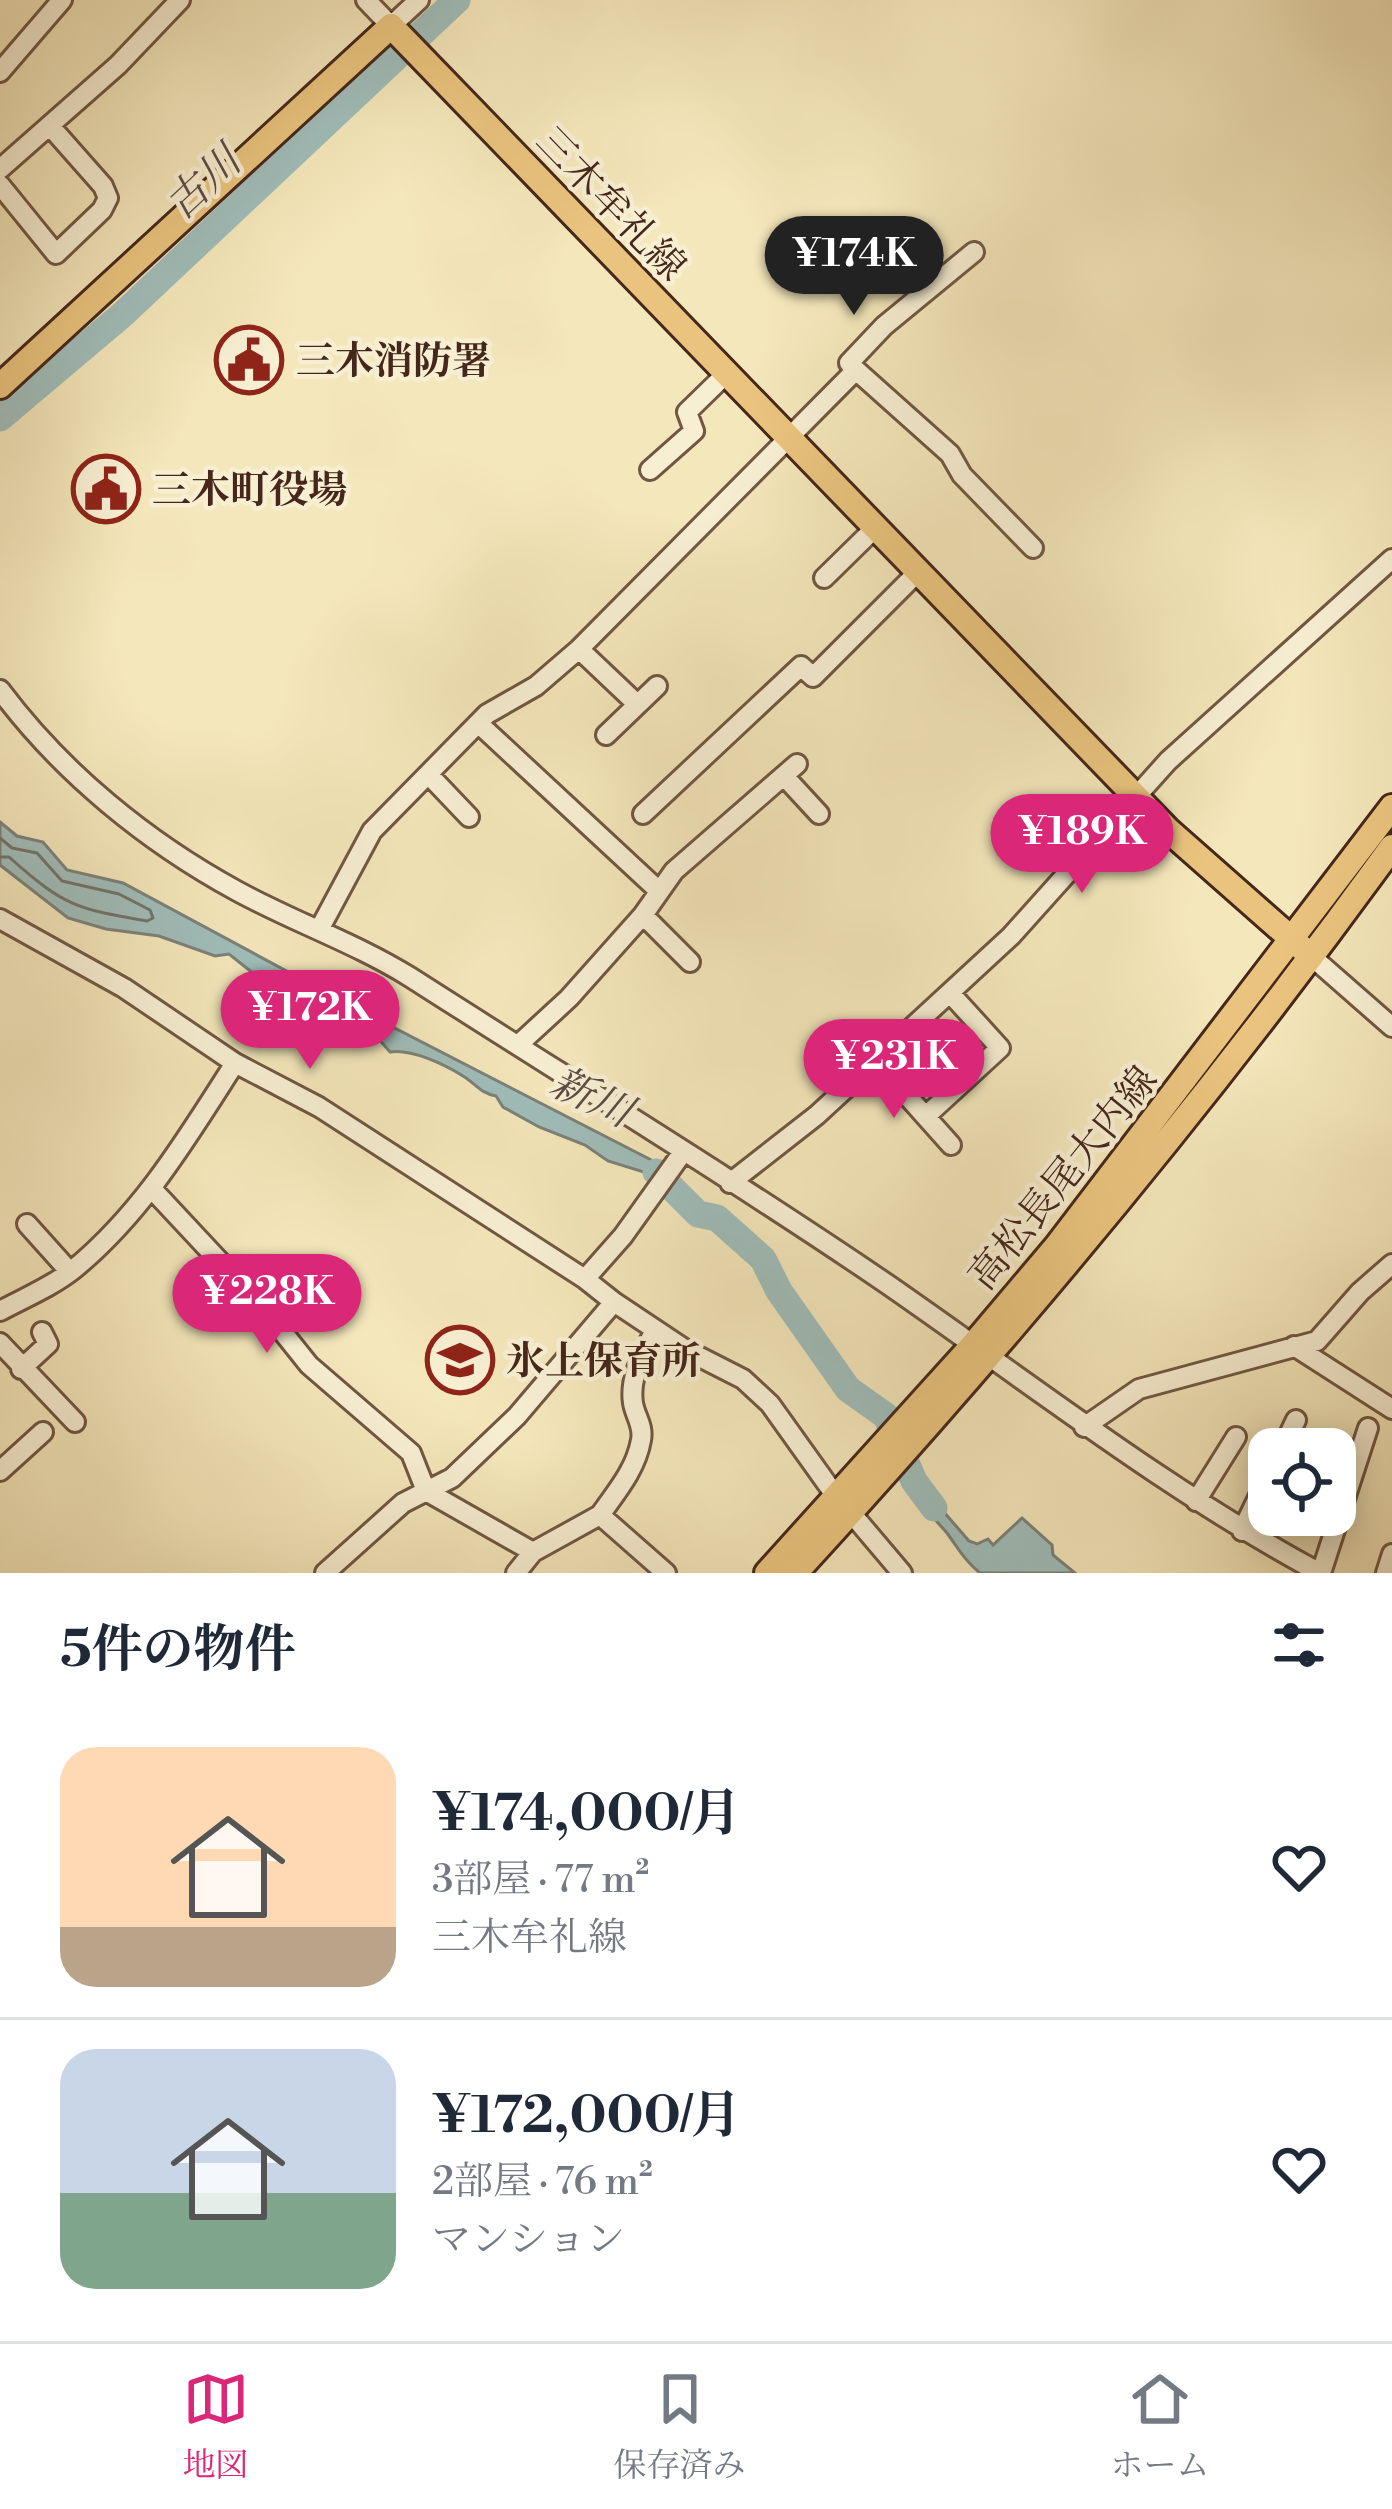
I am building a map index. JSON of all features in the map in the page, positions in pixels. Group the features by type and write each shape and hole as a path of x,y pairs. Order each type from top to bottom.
{"main road":[{"name":"三木牟礼線","path":"391,26 1168,830 1302,948"},
{"path":"0,386 391,26"},
{"name":"高松長尾大内線","path":"767,1573 869,1477 1226,1072 1392,808"},
{"name":"高松長尾大内線","path":"1302,948 1392,847"},
{"name":"高松長尾大内線","path":"795,1573 844,1504"}],"street":[{"path":"0,72 62,0"},
{"path":"0,169 118,65 180,0"},
{"path":"366,0 391,26 419,0"},
{"path":"0,184 56,254 102,210 108,199 103,186 50,126"},
{"path":"974,252 884,326 849,363 950,454 962,475 1033,548"},
{"path":"320,928 372,831 478,723 536,686 580,649 856,370"},
{"path":"650,470 694,431 687,412 727,374"},
{"path":"824,578 875,528"},
{"path":"730,1183 817,1115 1011,936 1168,761 1392,559"},
{"path":"643,814 801,666 813,677 919,572"},
{"path":"580,649 637,704"},
{"path":"606,735 657,686"},
{"path":"0,691 62,762 134,823 239,892 392,966 518,1046 677,1160 730,1183 982,1350 1084,1427 1241,1531 1321,1573 1368,1428"},
{"path":"478,723 659,891"},
{"path":"518,1046 643,915 674,871 790,770 819,814"},
{"path":"430,776 469,817"},
{"path":"643,915 691,962"},
{"path":"2,923 124,988 236,1063 319,1107 585,1279 655,1330 743,1379 770,1404 902,1573"},
{"path":"1302,948 1392,1027"},
{"path":"926,1116 1000,1048 950,993"},
{"path":"876,1061 951,1145"},
{"path":"0,1311 70,1273 124,1223 153,1190 236,1063"},
{"path":"585,1279 623,1236 677,1160"},
{"path":"153,1190 265,1310 309,1365 411,1453 426,1491 533,1552"},
{"path":"27,1224 70,1273"},
{"path":"1084,1427 1139,1389 1317,1341 1392,1264"},
{"path":"325,1573 403,1503 452,1478 517,1416 614,1302"},
{"path":"516,1573 533,1552 600,1515 631,1472 642,1430 633,1409 631,1384 655,1330"},
{"path":"21,1369 48,1344 42,1332"},
{"path":"0,1343 75,1422"},
{"path":"1294,1346 1392,1409"},
{"path":"1292,1428 1296,1420"},
{"path":"0,1471 43,1432"},
{"path":"1196,1501 1236,1437"},
{"path":"600,1515 666,1573"},
{"path":"1241,1531 1248,1517"},
{"path":"1386,1573 1392,1554"}],"water":[{"path":"0,822 17,836 43,842 67,870 123,883 659,1164 688,1188 681,1197 644,1172 608,1161 585,1145 539,1127 447,1067 418,1055 390,1052 370,1029 360,1025 351,1034 342,1021 332,1023 313,1010 298,1009 229,954 215,956 159,936 68,918 0,865"},
{"path":"918,1472 924,1489 969,1541 977,1544 988,1539 993,1545 1022,1518 1075,1573 980,1573 905,1487"}],"waterway":[{"name":"古川","path":"0,418 122,315 457,0"},
{"name":"新川","path":"656,1172 698,1214 717,1218 763,1259 779,1291 848,1389 886,1416 914,1481 934,1508"}],"place":[{"name":"三木消防署","path":"249,360"},
{"name":"三木町役場","path":"106,489"},
{"name":"氷上保育所","path":"460,1360"}]}
